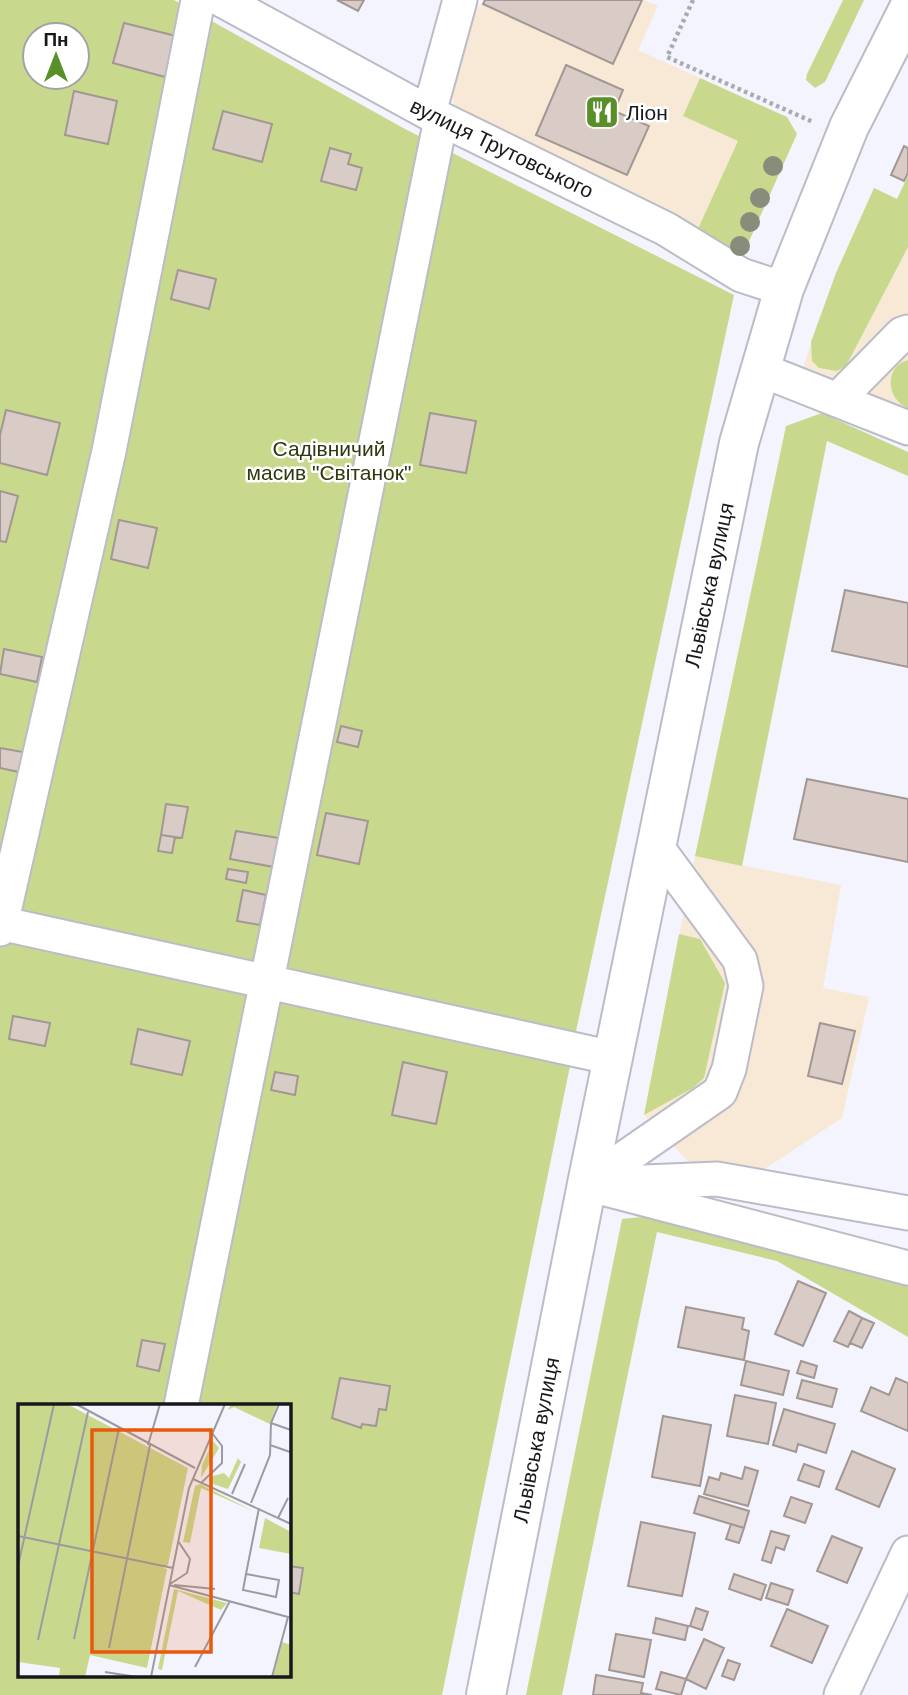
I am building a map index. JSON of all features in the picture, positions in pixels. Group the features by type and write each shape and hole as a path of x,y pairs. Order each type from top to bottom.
{"main road":[{"name":"Львівська вулиця","path":"486,1695 587,1184 739,443 784,289 849,127 907,15"}],"street":[{"path":"198,0 109,452 0,925 613,1058"},
{"name":"вулиця Трутовського","path":"222,0 435,116 666,229 741,275 784,289"},
{"path":"181,1404 460,0"},
{"path":"837,400 902,334 908,332"},
{"path":"760,369 908,428"},
{"path":"587,1184 720,1092 732,1057 746,986 740,960 656,846"},
{"path":"587,1184 717,1179 908,1213"},
{"path":"587,1184 908,1268"},
{"path":"841,1695 908,1553"}],"path":[{"path":"693,0 667,57 813,122"}],"shaded area":[{"path":"485,0 644,0 658,6 638,50 700,78 683,116 739,141 697,231 455,112 450,82 476,11"},
{"path":"908,176 908,408 802,370 836,273 874,188 897,199"},
{"path":"695,856 841,885 823,988 869,997 842,1118 722,1197 644,1115"}],"green space":[{"name":"Садівничий масив \"Світанок\"","path":"0,0 174,0 405,129 734,295 575,1036 542,1029 535,1058 570,1066 442,1695 0,1695"},
{"path":"843,0 864,0 825,82 815,88 806,80 807,74"},
{"path":"700,78 787,117 797,134 742,257 697,231 738,141 683,116"},
{"path":"908,176 908,247 846,366 837,371 819,368 812,361 811,342 836,273 874,188 897,199"},
{"path":"908,360 908,408 895,398 891,383 895,369"},
{"path":"822,413 908,452 908,476 827,441 742,866 695,856 786,426"},
{"path":"679,934 700,939 725,983 704,1078 693,1088 644,1115"},
{"path":"660,1215 908,1281 908,1337 777,1261 657,1232 562,1695 526,1695 622,1219"}],"building":[{"path":"337,0 364,0 358,11"},
{"path":"485,0 642,0 613,64 483,4"},
{"path":"124,23 176,36 165,77 113,63"},
{"path":"566,65 623,90 614,111 649,126 627,175 536,135"},
{"path":"74,91 117,101 108,144 65,135"},
{"path":"223,111 272,124 262,162 213,149"},
{"path":"904,146 908,148 908,173 904,181 891,175"},
{"path":"330,148 351,154 348,164 362,168 356,190 321,181"},
{"path":"178,270 216,279 209,309 171,299"},
{"path":"6,410 60,423 47,475 0,463 0,435"},
{"path":"430,413 476,421 466,473 420,465"},
{"path":"0,491 18,496 6,542 0,541"},
{"path":"119,520 157,528 148,568 111,559"},
{"path":"845,590 908,603 908,667 832,651"},
{"path":"4,649 42,657 37,682 0,674"},
{"path":"341,726 362,731 358,747 337,742"},
{"path":"0,748 23,752 19,772 0,768"},
{"path":"807,779 908,799 908,862 794,839"},
{"path":"166,804 188,807 182,838 161,835"},
{"path":"326,813 368,821 359,864 317,855"},
{"path":"236,831 279,838 274,867 230,859"},
{"path":"161,835 175,837 172,853 158,851"},
{"path":"228,869 248,872 246,883 226,879"},
{"path":"243,890 266,895 260,925 237,921"},
{"path":"13,1016 50,1023 45,1046 9,1039"},
{"path":"820,1023 855,1031 842,1084 808,1076"},
{"path":"138,1029 190,1041 182,1075 131,1064"},
{"path":"403,1062 447,1072 436,1124 392,1115"},
{"path":"275,1072 298,1076 295,1095 271,1090"},
{"path":"798,1281 826,1293 803,1346 775,1334"},
{"path":"686,1307 744,1318 742,1329 749,1331 744,1360 678,1347"},
{"path":"849,1311 862,1318 848,1347 834,1341"},
{"path":"862,1318 874,1323 862,1348 850,1343"},
{"path":"142,1340 165,1344 159,1371 137,1366"},
{"path":"746,1361 789,1371 783,1395 741,1385"},
{"path":"801,1361 817,1366 814,1378 797,1373"},
{"path":"340,1378 390,1386 386,1410 379,1409 376,1426 362,1424 361,1428 332,1418"},
{"path":"896,1378 908,1383 908,1431 861,1411 871,1387 889,1395"},
{"path":"802,1380 837,1389 832,1407 797,1398"},
{"path":"735,1395 776,1403 768,1444 727,1436"},
{"path":"784,1409 835,1424 826,1453 798,1444 796,1452 773,1445"},
{"path":"663,1416 711,1425 700,1486 652,1477"},
{"path":"852,1451 895,1469 879,1507 836,1489"},
{"path":"804,1464 824,1471 819,1487 798,1480"},
{"path":"745,1467 758,1471 748,1506 704,1494 709,1477 719,1480 721,1473 742,1479"},
{"path":"699,1496 749,1511 744,1528 694,1513"},
{"path":"791,1497 812,1504 805,1523 784,1516"},
{"path":"641,1522 695,1533 682,1596 628,1586"},
{"path":"731,1524 744,1528 739,1543 726,1539"},
{"path":"771,1531 789,1536 784,1550 776,1547 771,1563 762,1560"},
{"path":"832,1536 862,1548 847,1583 817,1571"},
{"path":"290,1566 303,1568 299,1594 290,1592"},
{"path":"734,1574 766,1585 761,1600 729,1589"},
{"path":"771,1583 793,1590 788,1605 766,1598"},
{"path":"696,1608 708,1612 702,1630 690,1626"},
{"path":"787,1609 828,1626 812,1663 771,1646"},
{"path":"656,1618 688,1626 685,1640 653,1633"},
{"path":"616,1634 651,1640 644,1677 609,1670"},
{"path":"704,1639 724,1648 706,1689 686,1679"},
{"path":"728,1660 740,1664 734,1680 722,1676"},
{"path":"661,1672 686,1679 681,1695 656,1689"},
{"path":"596,1675 643,1683 641,1693 652,1695 593,1695"}],"place":[{"name":"Ліон","path":"602,112"}]}
